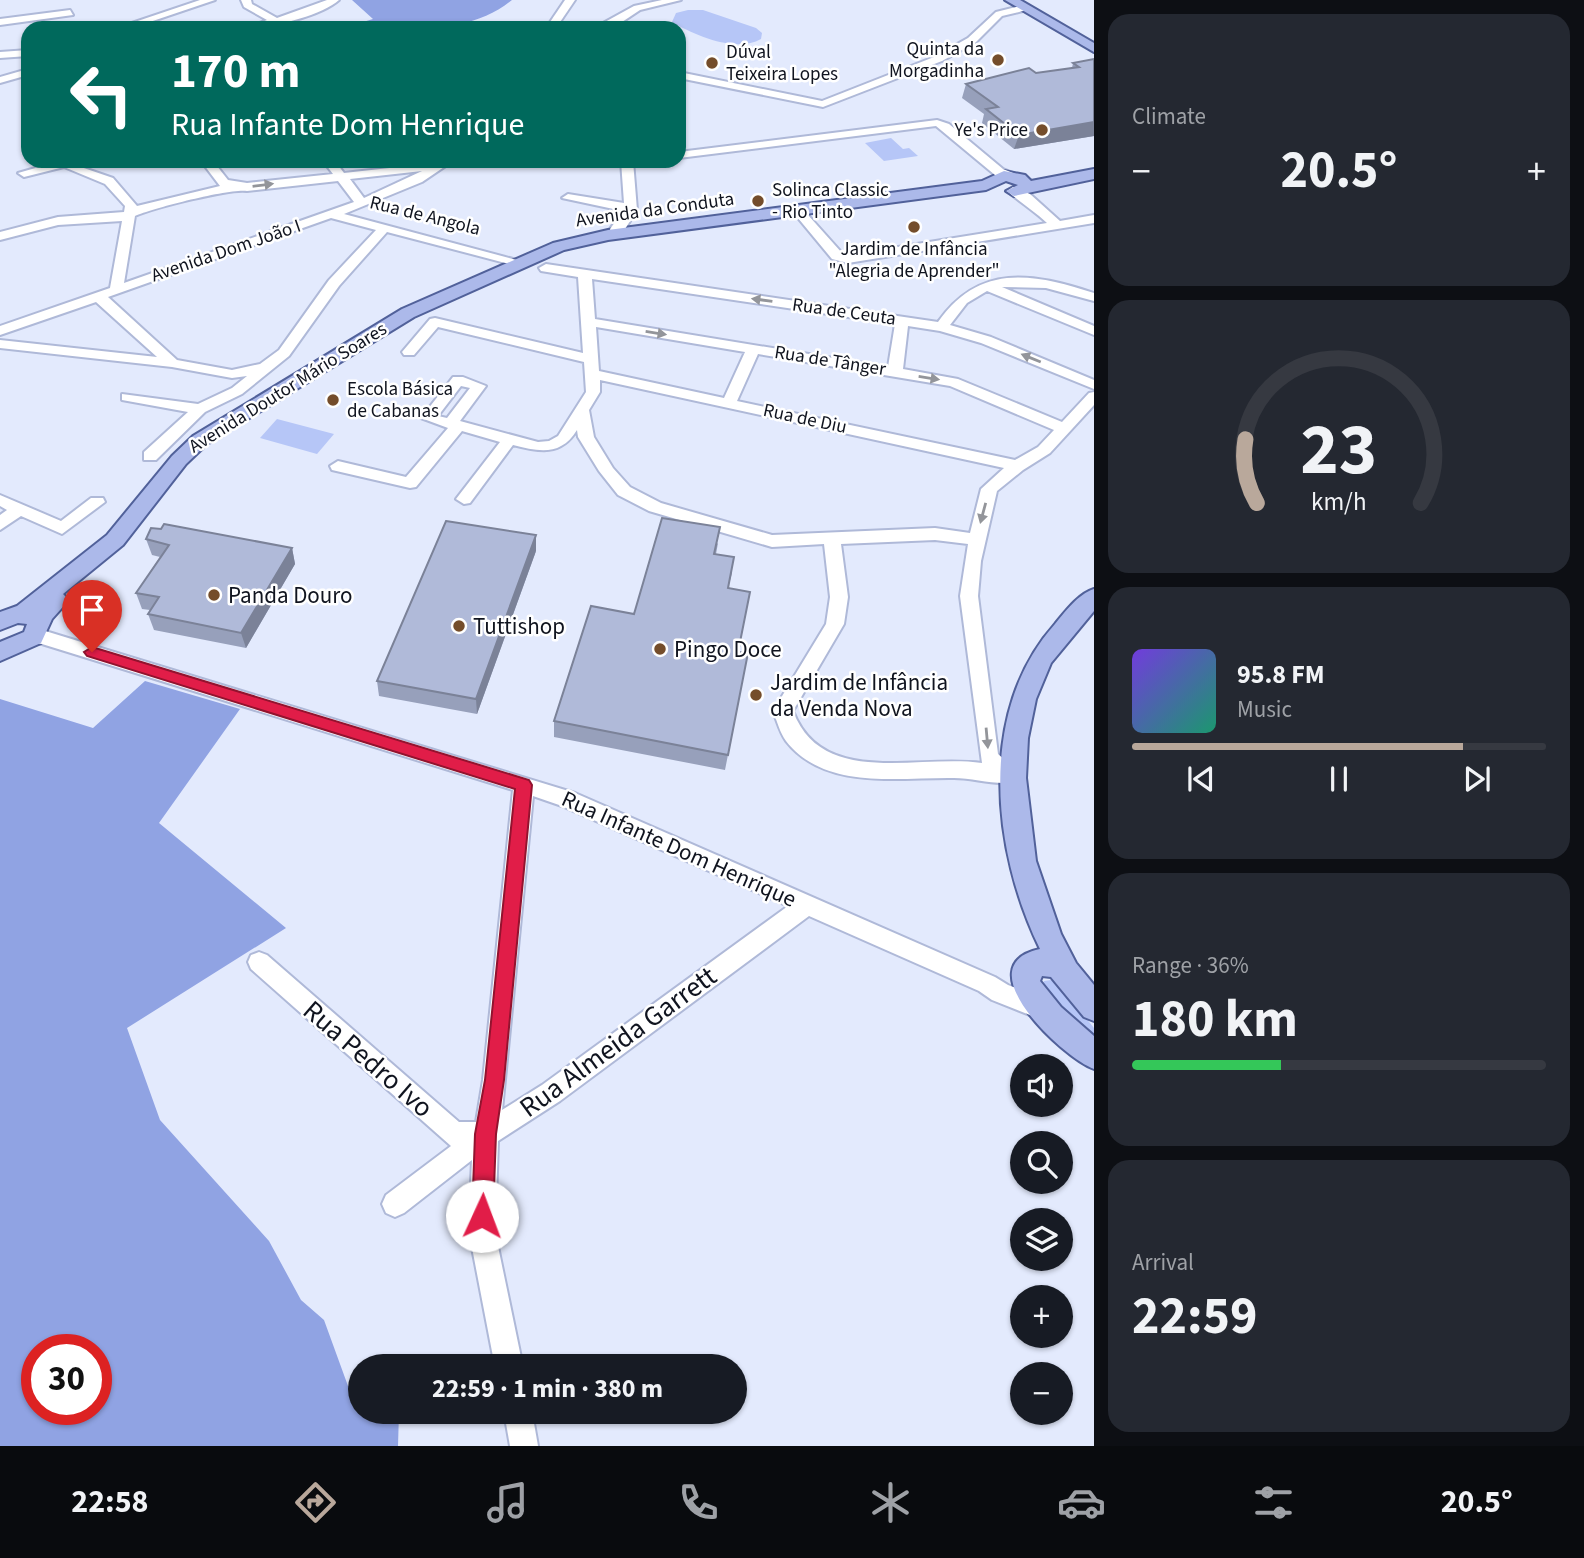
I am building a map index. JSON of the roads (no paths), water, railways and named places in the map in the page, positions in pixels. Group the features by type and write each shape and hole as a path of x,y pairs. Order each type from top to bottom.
{"main road":[{"path":"1014,2 1094,48"},
{"name":"Avenida da Conduta","path":"532,263 609,242 804,218 994,190 1094,168"},
{"name":"Avenida da Conduta","path":"532,263 570,243 616,234 1094,174"},
{"name":"Avenida Doutor Mário Soares","path":"17,631 47,610 123,547 186,467 209,445 417,316 532,263"},
{"path":"1094,597 1038,664 1020,718 1012,775 1017,831 1036,957 1026,989 1094,1055"},
{"path":"1036,957 1058,965 1094,1007"}],"street":[{"path":"66,0 73,21"},
{"path":"144,21 210,0"},
{"path":"246,0 247,5 276,21 323,7 334,0"},
{"path":"556,21 570,0"},
{"path":"618,21 637,8 661,2"},
{"path":"686,76 823,104 938,59 972,40 992,18 1014,2"},
{"path":"0,22 70,13"},
{"path":"0,55 21,53"},
{"path":"0,80 21,74"},
{"path":"823,104 820,108 836,126"},
{"path":"686,154 836,126 928,123 945,126 1056,225"},
{"path":"23,173 45,168"},
{"path":"73,168 109,181 131,206 132,213 116,289"},
{"path":"213,168 229,186"},
{"path":"334,168 362,203"},
{"path":"0,236 38,224 123,217 229,186 247,187 404,168"},
{"name":"Avenida Dom João I","path":"0,331 362,203 435,168"},
{"path":"616,234 616,229 631,210 628,168"},
{"path":"568,198 613,203 631,210"},
{"name":"Rua de Angola","path":"330,214 585,275"},
{"path":"804,218 837,256 848,259 1094,219"},
{"path":"150,456 200,409 237,391 284,353 334,284 384,228"},
{"path":"338,466 410,483 454,425 538,447 552,446 564,439 593,392 585,275"},
{"name":"Rua de Ceuta","path":"585,275 942,327 986,340 1094,385"},
{"path":"942,327 965,297 990,287 1038,283 1094,297"},
{"path":"990,287 1094,331"},
{"path":"98,296 172,363"},
{"path":"895,372 902,321"},
{"name":"Rua de Diu","path":"409,352 435,322 729,403 1017,466"},
{"name":"Rua de Tânger","path":"589,322 966,385 1064,428"},
{"path":"0,344 172,363 232,374 265,368"},
{"path":"123,359 139,355 150,345"},
{"path":"729,403 754,349"},
{"path":"232,374 239,381 237,391"},
{"path":"1012,775 989,758 969,596 977,540 989,489 1017,466 1044,450 1094,396"},
{"path":"127,397 200,409"},
{"path":"583,412 586,436 607,471 624,491 655,508 772,541 935,534 977,540"},
{"path":"464,499 509,440"},
{"path":"0,500 62,528 97,502"},
{"path":"0,524 19,509"},
{"path":"832,539 839,597 835,624 783,711 792,735 821,760 847,769 975,770 1012,775"},
{"name":"Rua Infante Dom Henrique","path":"17,631 568,799 987,984 1000,993 1046,1010"},
{"path":"506,1354 482,1232 486,1134 495,1080 524,785"},
{"name":"Rua Almeida Garrett","path":"395,1204 486,1134 551,1093 807,905"},
{"path":"987,984 1006,980 1036,957"},
{"name":"Rua Pedro Ivo","path":"259,962 455,1135 486,1134"},
{"path":"520,1424 524,1446"}],"place":[{"name":"Quinta da Morgadinha","path":"998,60"},
{"name":"Dúval Teixeira Lopes","path":"712,63"},
{"name":"Ye's Price","path":"1042,130"},
{"name":"Solinca Classic - Rio Tinto","path":"758,201"},
{"name":"Jardim de Infância \"Alegria de Aprender\"","path":"914,227"},
{"name":"Escola Básica de Cabanas","path":"333,400"},
{"name":"Panda Douro","path":"214,595"},
{"name":"Tuttishop","path":"459,626"},
{"name":"Pingo Doce","path":"660,649"},
{"name":"Jardim de Infância da Venda Nova","path":"756,695"}]}
